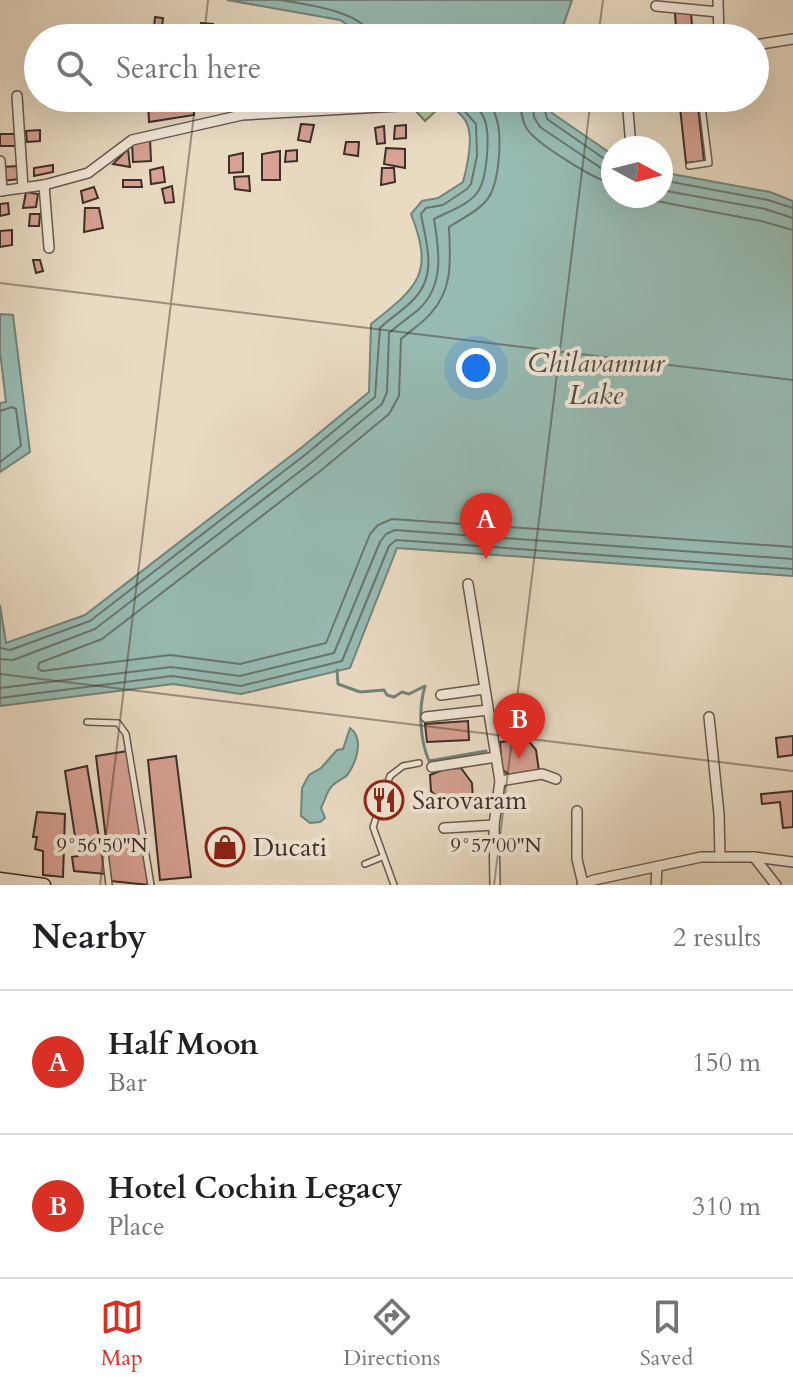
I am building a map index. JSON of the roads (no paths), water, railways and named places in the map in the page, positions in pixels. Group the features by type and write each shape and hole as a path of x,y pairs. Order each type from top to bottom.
{"street":[{"path":"718,0 718,24"},
{"path":"656,6 718,12"},
{"path":"769,43 793,39"},
{"path":"17,96 23,188"},
{"path":"0,161 1,191 44,185 88,173 132,140 228,118 285,112"},
{"path":"628,112 630,136"},
{"path":"44,185 49,248"},
{"path":"468,584 500,781 494,825 495,885"},
{"path":"441,695 484,689"},
{"path":"426,717 488,710"},
{"path":"709,717 720,857"},
{"path":"432,767 496,757"},
{"path":"500,781 542,774 556,779"},
{"path":"577,811 577,859 582,885 701,857 754,857 793,862"},
{"path":"444,828 494,825"},
{"path":"754,857 776,885"},
{"path":"656,885 657,867"},
{"path":"0,879 44,885"}],"lane":[{"path":"689,166 709,163 703,112"},
{"path":"87,722 118,723 126,734 151,885"},
{"path":"394,885 373,827 390,776 403,766 419,763"},
{"path":"104,844 109,885"},
{"path":"365,864 382,857"}],"water":[{"path":"227,0 572,0 564,24 346,24 340,20"},
{"name":"Chilavannur Lake","path":"458,112 552,112 601,147 601,208 673,208 673,174 770,192 793,201 793,576 397,548 350,668 241,694 173,684 0,706 0,605 6,643 85,615 369,392 371,324 400,300 417,278 421,252 411,214 422,201 438,198 463,182 470,145 465,120"},
{"path":"0,314 13,315 30,452 0,472 0,403 6,402 0,352"},
{"path":"350,728 358,744 354,763 348,774 328,792 321,808 325,818 310,823 301,816 302,788 309,775 321,768 337,750 343,749"}],"waterway":[{"path":"337,670 338,684 360,692 384,690 394,697 425,686 421,724 429,761 486,751"}],"place":[{"name":"Half Moon","path":"486,559"},
{"name":"Hotel Cochin Legacy","path":"519,759"},
{"name":"Sarovaram","path":"384,800"},
{"name":"Ducati","path":"225,847"}]}
